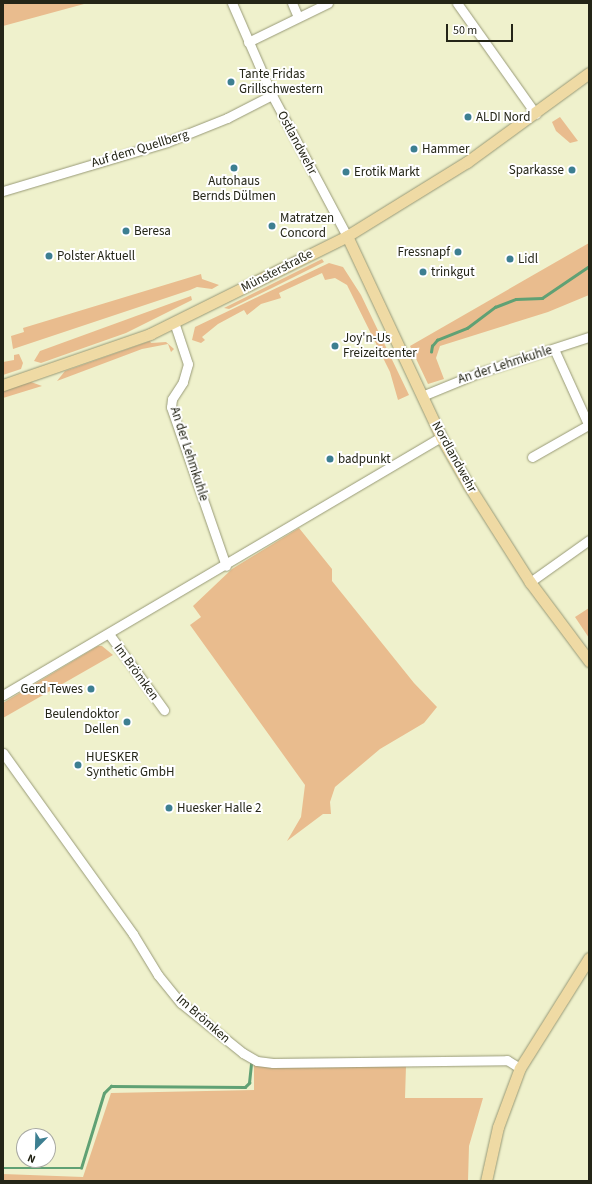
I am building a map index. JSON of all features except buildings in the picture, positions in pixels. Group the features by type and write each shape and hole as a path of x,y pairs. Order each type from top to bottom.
{"main road":[{"name":"Münsterstraße","path":"3,385 90,357 174,322 347,236 446,175 536,114 589,73"},
{"name":"Nordlandwehr","path":"347,236 442,437 530,582 589,661"},
{"path":"486,1181 498,1127 520,1068 589,958"}],"street":[{"name":"Ostlandwehr","path":"232,3 272,95 347,236"},
{"path":"292,3 298,17"},
{"path":"248,42 328,3"},
{"path":"456,3 536,114"},
{"name":"Auf dem Quellberg","path":"3,191 167,142 227,118 272,95"},
{"name":"An der Lehmkuhle","path":"174,322 188,364 171,407 226,566"},
{"name":"An der Lehmkuhle","path":"422,396 478,373 589,337"},
{"path":"532,457 589,426 554,349"},
{"path":"3,695 226,566 442,437"},
{"path":"530,582 589,540"},
{"name":"Im Brömken","path":"108,634 164,710"},
{"name":"Im Brömken","path":"3,753 133,934 158,975 181,1004 243,1053 257,1060 273,1063 507,1060 520,1068"}],"shaded area":[{"path":"3,3 79,3 84,4 3,26"},
{"path":"560,117 578,141 570,143 556,131 552,122"},
{"path":"589,243 589,295 548,312 440,346 436,358 444,379 428,384 410,346"},
{"path":"322,259 324,262 229,309 224,308"},
{"path":"329,263 343,267 361,295 409,395 398,400 390,372 347,285 335,278 325,280 322,273 279,293 281,298 261,304 247,315 244,310 218,324 202,337 205,340 201,343 192,340 195,327"},
{"path":"201,274 202,279 219,285 212,289 197,287 13,349 11,336 24,332 23,328"},
{"path":"191,296 192,300 126,333 41,363 34,361 40,351"},
{"path":"150,341 151,343 166,342 174,349 171,352 168,344 142,349 57,381 65,371"},
{"path":"19,354 23,363 21,369 3,375 3,362 14,360 14,355"},
{"path":"31,382 42,386 3,398 3,390"},
{"path":"299,528 332,569 332,581 414,683 437,707 424,723 380,749 335,787 330,802 331,814 323,814 287,841 301,817 305,785 190,625 201,617 193,606 232,569"},
{"path":"589,608 589,638 575,617"},
{"path":"98,646 102,646 113,655 3,718 3,703"},
{"path":"254,1063 273,1067 406,1066 405,1098 483,1098 469,1146 468,1181 3,1181 3,1174 83,1177 111,1093 254,1090"}],"waterway":[{"path":"431,352 432,346 437,340 467,328 495,307 516,299 542,298 589,266"},
{"path":"3,1168 81,1168 104,1093 111,1086 245,1087 249,1083 251,1064"}],"place":[{"name":"Tante Fridas Grillschwestern","path":"231,82"},
{"name":"ALDI Nord","path":"468,117"},
{"name":"Hammer","path":"414,149"},
{"name":"Autohaus Bernds Dülmen","path":"234,168"},
{"name":"Sparkasse","path":"572,170"},
{"name":"Erotik Markt","path":"346,172"},
{"name":"Matratzen Concord","path":"272,226"},
{"name":"Beresa","path":"126,231"},
{"name":"Fressnapf","path":"458,252"},
{"name":"Polster Aktuell","path":"49,256"},
{"name":"Lidl","path":"510,259"},
{"name":"trinkgut","path":"423,272"},
{"name":"Joy'n-Us Freizeitcenter","path":"335,346"},
{"name":"badpunkt","path":"330,459"},
{"name":"Gerd Tewes","path":"91,689"},
{"name":"Beulendoktor Dellen","path":"127,722"},
{"name":"HUESKER Synthetic GmbH","path":"78,765"},
{"name":"Huesker Halle 2","path":"169,808"}]}
